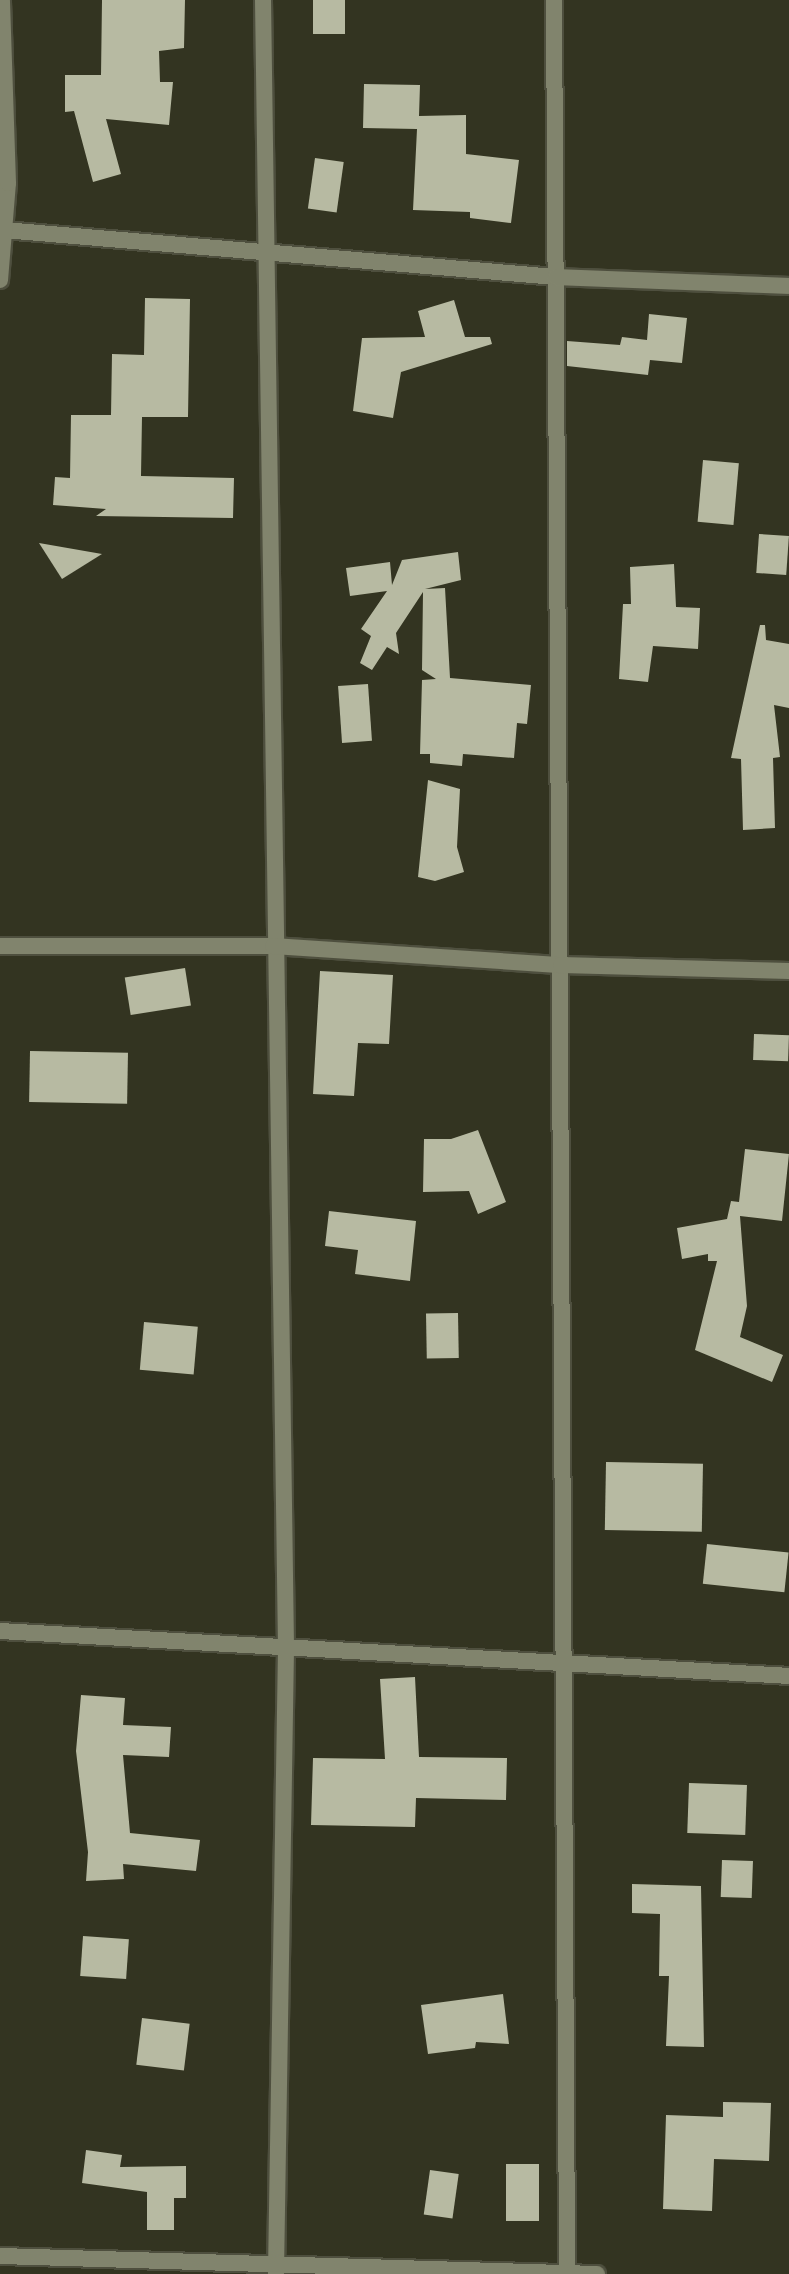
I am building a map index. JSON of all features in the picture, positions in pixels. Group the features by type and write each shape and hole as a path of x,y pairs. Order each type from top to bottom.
{"street":[{"path":"0,280 4,230 2,0"},
{"path":"263,0 273,946 286,1649 276,2271"},
{"path":"554,0 566,1666 567,2274"},
{"path":"4,230 267,256 556,277 789,286"},
{"path":"0,946 273,946 561,965 789,971"},
{"path":"0,1631 566,1666 789,1676"},
{"path":"0,2256 276,2271 597,2274"}],"building":[{"path":"102,0 185,0 184,48 159,51 160,82 173,82 169,125 106,119 121,174 93,182 74,111 65,112 65,75 101,75"},
{"path":"313,0 345,0 345,34 313,34"},
{"path":"364,84 420,85 419,116 466,115 466,154 519,160 511,223 470,218 470,212 413,210 417,129 363,128"},
{"path":"315,158 344,162 337,213 308,209"},
{"path":"145,298 190,299 188,417 142,417 141,476 234,478 233,518 96,516 106,509 53,505 55,477 70,478 71,415 111,415 112,354 144,355"},
{"path":"454,300 465,337 490,337 492,344 401,372 393,418 353,411 362,338 425,337 418,311"},
{"path":"649,314 687,318 682,363 650,360 648,375 567,366 567,341 620,345 622,337 647,340"},
{"path":"703,460 739,463 733,525 698,522"},
{"path":"759,534 789,536 786,575 756,573"},
{"path":"39,543 102,554 62,579"},
{"path":"458,552 461,580 425,589 445,588 450,678 531,685 527,724 517,723 514,758 463,754 462,766 430,763 430,754 420,754 422,680 436,679 422,670 423,592 396,633 399,654 387,647 372,670 360,663 371,636 361,629 387,591 350,596 346,568 390,562 392,585 402,560"},
{"path":"674,564 676,607 700,608 698,649 653,646 648,682 619,679 623,604 631,604 630,567"},
{"path":"760,625 765,625 766,640 789,644 789,708 774,705 780,757 773,758 775,828 743,830 741,759 731,758"},
{"path":"368,684 372,741 342,743 338,686"},
{"path":"428,780 460,789 457,847 464,872 435,881 418,877"},
{"path":"185,968 191,1006 131,1015 125,978"},
{"path":"320,971 393,975 389,1044 358,1043 354,1096 313,1094"},
{"path":"754,1034 789,1035 788,1061 753,1060"},
{"path":"30,1051 128,1053 127,1104 29,1102"},
{"path":"478,1130 506,1202 478,1214 469,1191 423,1192 424,1139 451,1139"},
{"path":"745,1149 789,1154 782,1221 740,1216 747,1306 740,1337 783,1355 772,1382 695,1350 717,1261 708,1261 708,1254 682,1259 677,1228 727,1219 731,1201 739,1202"},
{"path":"329,1211 416,1221 410,1281 355,1274 358,1250 325,1246"},
{"path":"458,1313 459,1358 427,1359 426,1314"},
{"path":"144,1322 198,1327 194,1375 140,1370"},
{"path":"606,1462 703,1464 702,1532 605,1530"},
{"path":"707,1544 789,1553 784,1592 703,1584"},
{"path":"415,1677 419,1757 507,1758 506,1800 416,1798 415,1827 311,1825 313,1758 385,1759 380,1679"},
{"path":"81,1695 125,1698 123,1725 171,1727 169,1757 123,1755 130,1833 200,1840 196,1871 123,1864 124,1879 86,1881 88,1852 76,1751"},
{"path":"689,1783 747,1785 745,1835 687,1833"},
{"path":"722,1860 753,1861 752,1898 721,1897"},
{"path":"632,1884 701,1886 704,2047 666,2046 669,1976 659,1976 660,1914 632,1913"},
{"path":"83,1936 129,1939 126,1979 80,1976"},
{"path":"503,1994 509,2044 476,2042 475,2048 428,2054 421,2005"},
{"path":"142,2018 190,2024 184,2070 136,2065"},
{"path":"723,2102 771,2103 769,2161 714,2159 712,2211 663,2209 666,2115 723,2117"},
{"path":"86,2150 122,2155 120,2167 186,2166 186,2198 174,2198 174,2230 147,2230 147,2192 82,2183"},
{"path":"506,2164 539,2164 539,2221 506,2221"},
{"path":"430,2170 459,2174 452,2219 424,2215"}]}
